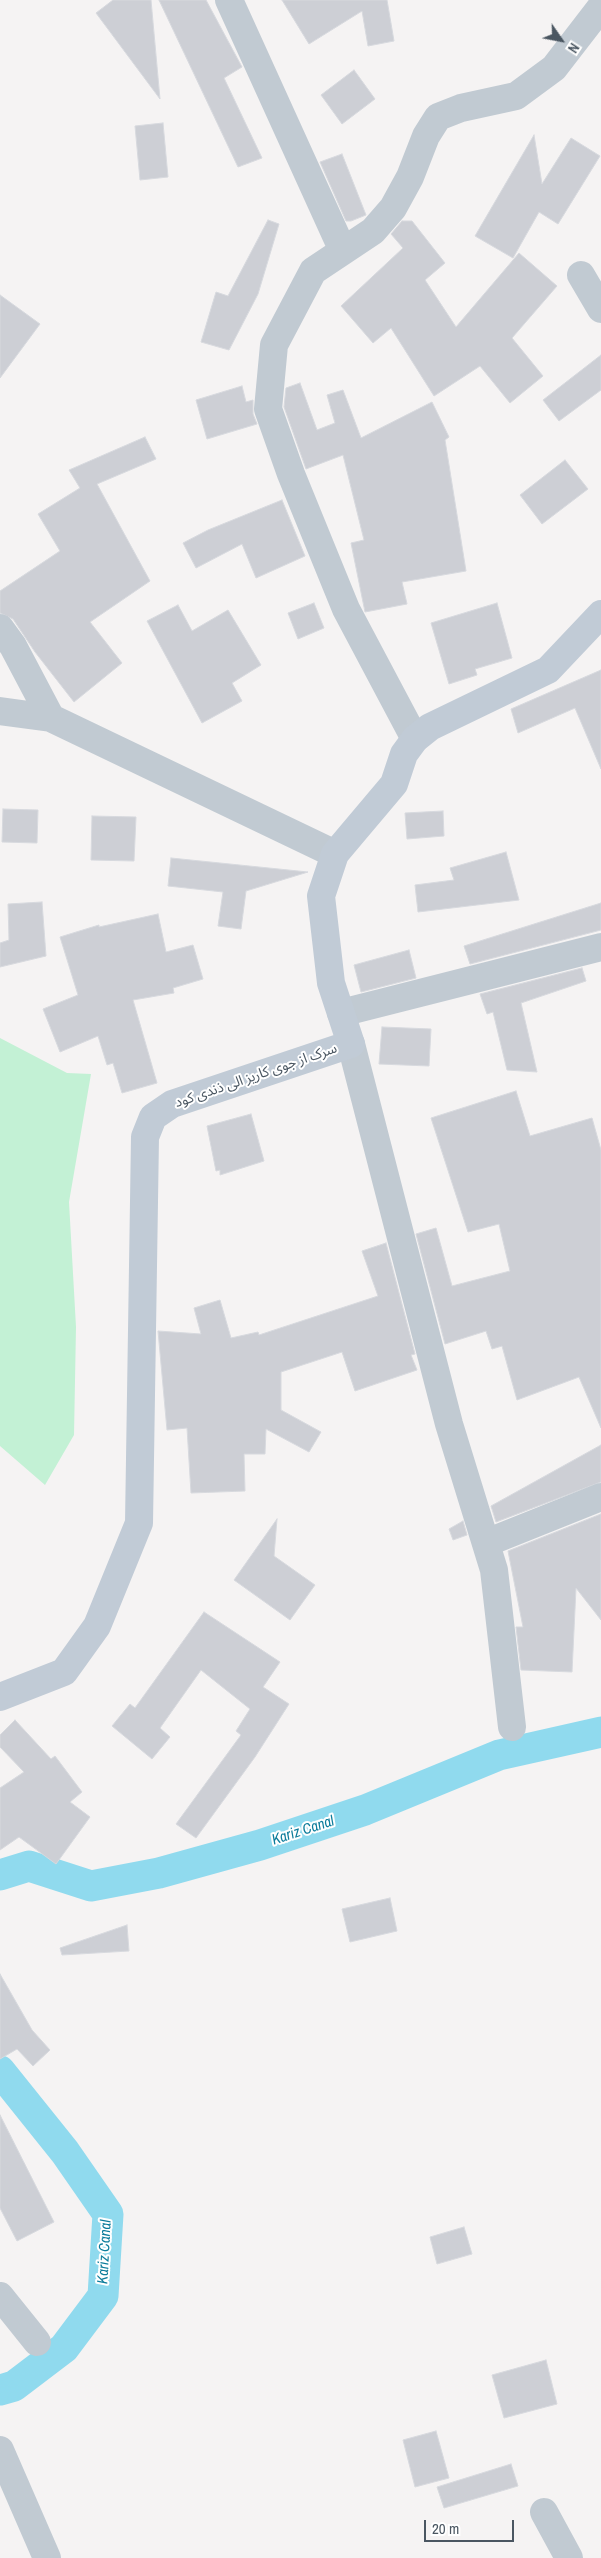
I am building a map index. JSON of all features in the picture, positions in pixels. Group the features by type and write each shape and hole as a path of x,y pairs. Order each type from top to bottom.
{"street":[{"path":"229,0 343,251"},
{"path":"415,738 346,609 291,474 268,409 274,345 313,271 373,231 393,208 410,178 426,136 438,117 461,108 516,96 554,68 601,7"},
{"path":"581,275 601,309"},
{"name":"سرک از جوی کاریز الی ذندی کود","path":"0,1697 64,1672 97,1626 139,1523 145,1137 153,1117 172,1104 351,1044 331,983 321,896 336,854 394,784 404,754 415,738 430,727 548,670 601,614"},
{"path":"0,628 13,646 51,718"},
{"path":"0,711 51,718 336,854"},
{"path":"341,1013 601,947"},
{"path":"351,1044 448,1424 494,1570 512,1727"},
{"path":"486,1543 601,1497"},
{"path":"0,2296 37,2342"},
{"path":"0,2450 48,2558"},
{"path":"544,2512 568,2558"}],"green space":[{"path":"0,1038 67,1073 91,1074 69,1202 76,1327 74,1435 45,1485 0,1446"}],"building":[{"path":"113,0 151,0 160,99 96,13"},
{"path":"159,0 206,0 242,67 224,78 262,158 238,167"},
{"path":"282,0 387,0 394,41 368,46 362,11 309,44"},
{"path":"354,70 375,99 342,124 321,95"},
{"path":"163,123 168,177 140,180 135,126"},
{"path":"534,135 542,184 571,138 600,156 558,224 539,212 513,258 475,236"},
{"path":"342,154 366,215 351,221 346,221 320,162"},
{"path":"268,220 279,224 258,294 229,350 201,342 216,292 228,296"},
{"path":"402,221 412,221 445,263 425,280 456,327 519,253 557,286 512,338 543,376 510,403 480,366 434,396 391,328 373,343 341,306 403,248 391,234"},
{"path":"0,295 40,324 0,378"},
{"path":"601,355 601,390 559,421 543,400"},
{"path":"300,383 317,430 335,423 327,395 343,390 361,438 432,402 449,437 445,440 466,571 402,582 407,604 365,612 351,543 364,540 343,455 306,469 284,407 286,388"},
{"path":"242,386 246,402 253,400 253,414 257,424 207,439 196,400"},
{"path":"145,437 156,459 97,484 150,581 90,622 122,663 74,702 35,652 13,619 0,613 0,591 60,551 38,514 80,488 69,470"},
{"path":"565,460 588,489 542,524 520,495"},
{"path":"282,500 305,556 256,578 242,544 196,568 183,543 208,530"},
{"path":"314,603 324,628 298,639 288,613"},
{"path":"497,603 512,658 475,669 477,675 449,684 431,623"},
{"path":"178,605 192,631 228,610 261,665 232,683 242,701 202,723 147,621"},
{"path":"601,670 601,769 575,708 518,733 511,709"},
{"path":"3,809 38,810 37,843 2,842"},
{"path":"443,811 444,836 407,839 405,813"},
{"path":"92,816 136,817 134,861 91,860"},
{"path":"506,852 519,900 418,912 415,885 454,880 450,868"},
{"path":"171,858 308,872 246,891 241,929 218,926 223,892 168,886"},
{"path":"42,902 46,956 0,967 0,943 9,940 8,904"},
{"path":"601,903 601,930 470,964 464,946"},
{"path":"158,914 166,952 193,945 203,979 173,988 174,993 133,1000 157,1083 122,1093 113,1063 107,1065 98,1036 60,1052 43,1009 78,995 60,937 99,925 99,927"},
{"path":"409,950 416,978 361,992 354,965"},
{"path":"582,968 586,981 521,1003 537,1072 507,1070 493,1012 487,1014 480,994"},
{"path":"382,1027 431,1029 429,1066 379,1064"},
{"path":"516,1091 530,1136 592,1118 601,1150 601,1428 579,1377 517,1400 502,1346 492,1349 486,1331 445,1344 416,1234 436,1228 452,1286 510,1271 499,1224 468,1232 431,1118"},
{"path":"251,1114 264,1161 220,1175 220,1170 216,1171 207,1126"},
{"path":"386,1243 415,1354 411,1355 417,1370 355,1391 342,1352 281,1372 281,1410 321,1432 309,1452 266,1429 265,1454 244,1454 245,1491 191,1493 187,1428 167,1430 158,1331 201,1334 194,1308 220,1300 231,1338 258,1332 259,1335 378,1296 362,1251"},
{"path":"601,1445 601,1482 496,1522 491,1506"},
{"path":"601,1514 601,1620 576,1588 572,1672 521,1670 516,1627 523,1627 508,1551"},
{"path":"277,1519 274,1556 315,1585 290,1620 234,1580"},
{"path":"463,1521 467,1535 453,1540 449,1529"},
{"path":"204,1612 280,1662 263,1687 289,1704 255,1757 196,1838 176,1824 241,1735 236,1731 250,1709 201,1670 160,1728 170,1737 152,1759 112,1726 130,1704 135,1708"},
{"path":"15,1720 51,1759 55,1756 82,1792 70,1802 90,1817 56,1864 19,1837 0,1850 0,1788 24,1772 0,1747 0,1735"},
{"path":"390,1898 397,1931 350,1942 342,1909"},
{"path":"127,1925 129,1951 62,1955 60,1948"},
{"path":"0,1974 32,2030 50,2050 33,2066 17,2049 0,2059"},
{"path":"0,2115 54,2222 17,2241 0,2208"},
{"path":"464,2227 472,2254 437,2264 430,2237"},
{"path":"546,2360 557,2404 504,2418 492,2375"},
{"path":"436,2431 449,2478 415,2487 403,2440"},
{"path":"511,2464 518,2486 444,2508 437,2487"}],"waterway":[{"name":"Kariz Canal","path":"0,1875 29,1866 91,1886 159,1873 260,1845 365,1810 499,1755 601,1732"},
{"name":"Kariz Canal","path":"0,2071 65,2152 108,2214 103,2296 64,2348 14,2386 0,2390"}]}
